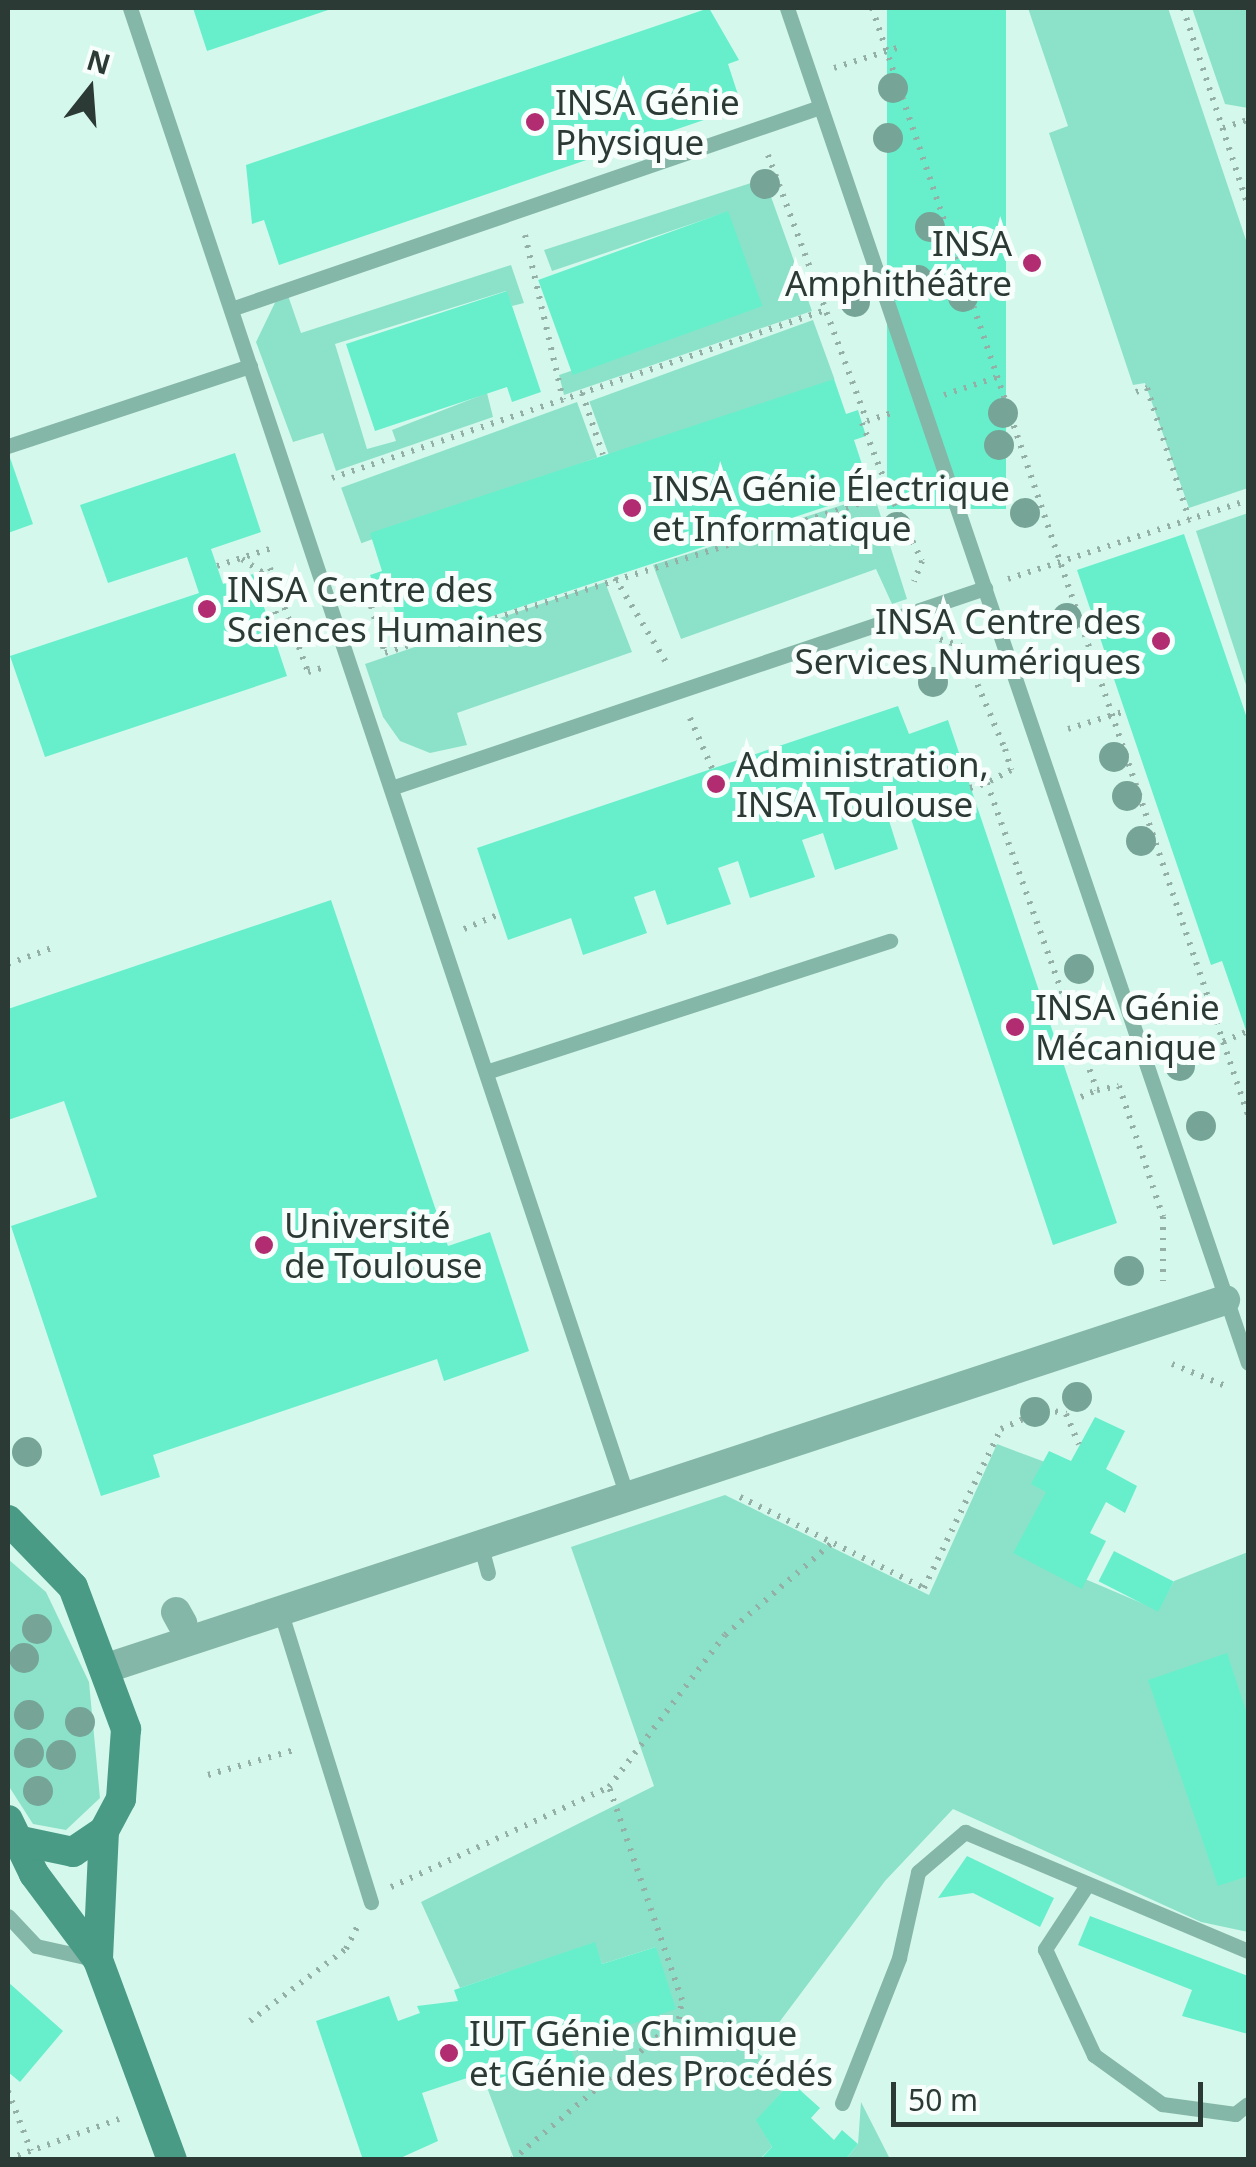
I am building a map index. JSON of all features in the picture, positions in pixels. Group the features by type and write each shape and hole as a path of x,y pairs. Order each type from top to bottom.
{"street":[{"path":"110,1667 626,1493 1225,1300"},
{"path":"8,1520 19,1539 73,1586 110,1667 126,1773 104,1831 98,1960"},
{"path":"14,1830 72,1852 104,1831"},
{"path":"14,1830 34,1874 98,1960 172,2160"}],"lane":[{"path":"130,8 626,1493"},
{"path":"786,8 1248,1363"},
{"path":"231,309 820,107"},
{"path":"8,446 250,366"},
{"path":"390,788 986,588"},
{"path":"486,1072 890,941"},
{"path":"480,1543 488,1573"},
{"path":"280,1610 370,1902"},
{"path":"842,2103 899,1958 918,1872 965,1832 1248,1951"},
{"path":"1086,1886 1045,1949 1094,2055 1162,2104 1234,2114 1248,2104"},
{"path":"8,1916 36,1946 98,1960"}],"path":[{"path":"872,8 1064,559 1248,1116"},
{"path":"1182,8 1248,206"},
{"path":"809,76 900,47"},
{"path":"1223,128 1248,120"},
{"path":"767,153 890,494 922,560 912,588"},
{"path":"525,235 563,400"},
{"path":"332,478 826,310"},
{"path":"1136,392 1147,388 1188,519"},
{"path":"582,393 603,456"},
{"path":"364,586 385,653 890,494"},
{"path":"1035,569 1248,500"},
{"path":"216,566 272,548"},
{"path":"242,559 262,572 279,622 270,626"},
{"path":"262,572 270,568 308,672"},
{"path":"616,581 672,672"},
{"path":"927,636 961,646 1011,770 970,788"},
{"path":"1068,729 1126,712"},
{"path":"690,718 712,768"},
{"path":"986,783 1097,1090"},
{"path":"1176,894 1187,890"},
{"path":"8,964 52,948"},
{"path":"1224,1040 1246,1032"},
{"path":"1080,1097 1119,1086 1164,1217 1168,1279 1154,1286"},
{"path":"1172,1364 1228,1388"},
{"path":"250,2021 346,1949 370,1902 609,1787 725,1634 833,1542 924,1588 1002,1429 1045,1409 1066,1414 1079,1444"},
{"path":"208,1775 320,1742"},
{"path":"512,2160 678,2019 682,2000 609,1787"},
{"path":"8,2092 31,2150"},
{"path":"8,2160 120,2118"}],"green space":[{"path":"1028,8 1168,8 1248,246 1248,488 1189,508 1145,383 1133,385 1049,133 1068,126"},
{"path":"1192,8 1248,8 1248,108 1225,104"},
{"path":"754,182 770,194 812,311 564,395 559,375 761,306 727,212 552,271 544,250"},
{"path":"511,265 524,303 512,306 506,291 335,344 367,449 396,441 392,430 487,393 493,417 336,471 323,433 293,442 256,342 284,284 301,333"},
{"path":"813,320 835,379 611,461 589,401"},
{"path":"577,402 597,457 361,543 341,488"},
{"path":"874,495 907,599 892,604 876,569 681,639 653,565"},
{"path":"1248,513 1248,691 1196,531"},
{"path":"605,582 632,652 457,713 467,745 430,753 400,741 383,717 365,664"},
{"path":"997,1444 1045,1462 1085,1579 1158,1610 1174,1581 1248,1552 1248,1932 1201,1922 953,1809 885,1881 757,2052 791,2082 757,2120 772,2147 760,2159 514,2159 488,2090 574,2061 570,2045 656,1947 602,1964 594,1943 460,1988 421,1902 654,1786 571,1547 725,1495 929,1595"},
{"path":"8,1559 46,1592 89,1682 100,1798 66,1830 33,1824 8,1785"},
{"path":"861,2102 890,2159 845,2160 858,2144"}],"building":[{"path":"193,8 334,8 207,51"},
{"name":"INSA Génie Physique","path":"709,8 739,60 728,64 742,107 279,265 264,220 252,224 246,165"},
{"path":"887,8 1006,8 1006,509 887,509"},
{"path":"728,211 763,306 573,375 538,280"},
{"path":"507,291 541,392 512,402 507,387 375,431 346,344"},
{"name":"INSA Génie Électrique et Informatique","path":"834,379 846,414 858,410 866,436 854,440 871,492 404,645 391,597 379,600 370,575 382,571 370,533"},
{"path":"8,452 33,524 8,533"},
{"name":"INSA Centre des Sciences Humaines","path":"235,453 261,532 211,549 223,584 253,574 287,676 45,757 10,656 199,593 187,557 108,583 80,505"},
{"name":"INSA Centre des Services Numériques","path":"1184,534 1248,721 1248,1036 1222,961 1211,965 1077,570"},
{"name":"INSA Génie Mécanique","path":"898,706 909,734 948,720 1117,1223 1053,1245 906,804 886,811 898,849 835,870 823,833 802,840 815,877 750,898 738,861 718,868 731,904 667,925 655,890 634,897 647,933 583,955 571,918 508,940 477,848"},
{"path":"331,900 448,1246 490,1232 529,1351 444,1381 437,1359 153,1455 160,1477 101,1496 11,1226 97,1197 64,1101 8,1120 8,1009"},
{"path":"1095,1417 1125,1431 1106,1469 1137,1486 1125,1513 1106,1502 1090,1533 1106,1541 1082,1589 1013,1553 1046,1492 1031,1484 1049,1451 1071,1461"},
{"path":"1114,1551 1174,1581 1158,1612 1099,1581"},
{"path":"1227,1653 1248,1717 1248,1876 1218,1886 1148,1680"},
{"path":"967,1856 1054,1898 1040,1927 973,1893 938,1898"},
{"path":"1090,1916 1248,1976 1248,2034 1182,2016 1192,1990 1078,1945"},
{"name":"IUT Génie Chimique et Génie des Procédés","path":"595,1942 602,1964 656,1947 676,2009 570,2045 575,2061 488,2090 482,2073 422,2093 438,2141 396,2160 363,2160 316,2021 389,1996 398,2021 420,2013 417,2006 458,2001 454,1990"},
{"path":"8,1982 63,2031 20,2082 8,2072"},
{"path":"791,2082 820,2108 811,2118 834,2140 842,2130 858,2144 845,2160 760,2160 772,2147 756,2120"}],"place":[{"name":"INSA Génie Physique","path":"535,122"},
{"name":"INSA Amphithéâtre","path":"1032,263"},
{"name":"INSA Génie Électrique et Informatique","path":"632,508"},
{"name":"INSA Centre des Sciences Humaines","path":"207,609"},
{"name":"INSA Centre des Services Numériques","path":"1161,641"},
{"name":"Administration, INSA Toulouse","path":"716,784"},
{"name":"INSA Génie Mécanique","path":"1015,1027"},
{"name":"Université de Toulouse","path":"264,1245"},
{"name":"IUT Génie Chimique et Génie des Procédés","path":"449,2053"}]}
